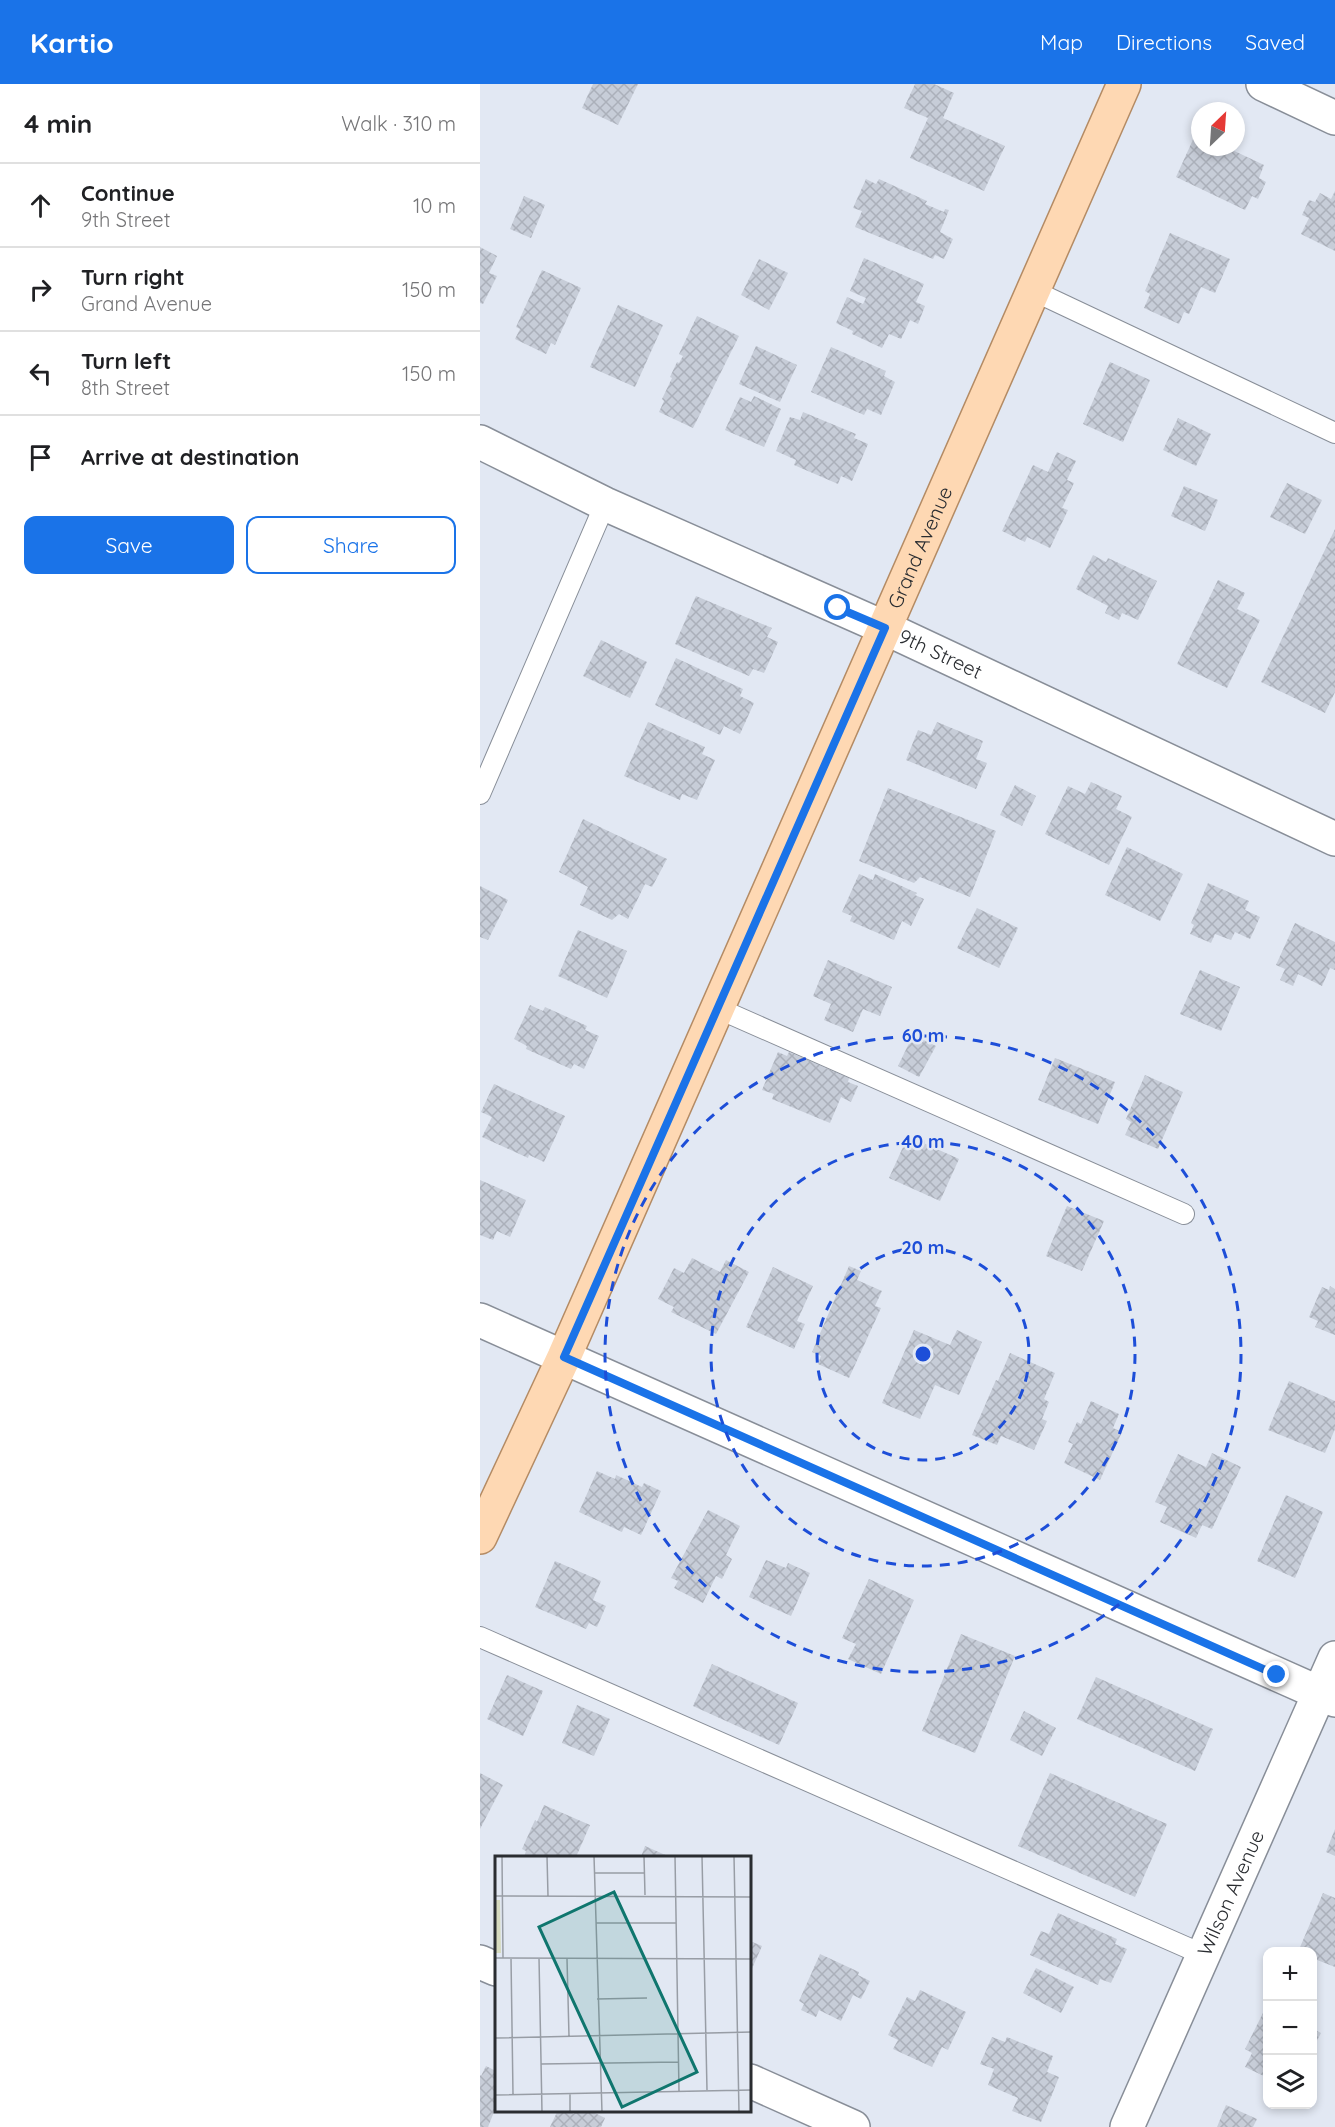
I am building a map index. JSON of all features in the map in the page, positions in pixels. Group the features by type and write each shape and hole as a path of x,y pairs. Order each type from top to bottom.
{"main road":[{"name":"Grand Avenue","path":"480,1537 564,1357 1124,84"}],"street":[{"path":"1263,84 1335,118"},
{"name":"9th Street","path":"480,442 605,504 885,628 1335,839"},
{"path":"480,1320 1327,1697"},
{"name":"Wilson Avenue","path":"1128,2127 1204,1955 1327,1697 1335,1659"},
{"path":"480,1962 495,1969"},
{"path":"752,2082 853,2127"}],"lane":[{"path":"1034,291 1335,434"},
{"path":"480,794 605,504"},
{"path":"717,1008 1184,1214"},
{"path":"480,1637 1204,1955"}],"building":[{"path":"593,84 638,84 618,125 582,108"},
{"path":"915,84 934,84 954,93 943,118 1005,146 984,191 910,158 928,118 904,108"},
{"path":"1191,144 1191,156 1245,156 1264,165 1259,178 1266,182 1258,199 1252,196 1245,210 1176,177"},
{"path":"866,179 876,184 879,179 927,201 925,204 944,212 945,209 949,210 940,232 953,239 944,259 935,255 933,259 855,227 862,211 853,208"},
{"path":"1335,191 1335,251 1301,234 1309,218 1302,215 1309,200 1315,202 1320,193 1331,199"},
{"path":"524,196 545,205 531,238 510,229"},
{"path":"1170,233 1230,259 1215,293 1201,287 1189,314 1184,312 1179,324 1144,308 1150,294 1145,291"},
{"path":"480,247 497,256 489,273 497,276 483,304 480,303"},
{"path":"864,258 924,284 916,302 925,306 918,324 910,320 901,339 889,334 882,348 852,334 853,331 836,323 847,297 863,304 866,298 850,291"},
{"path":"759,259 788,273 769,310 741,295"},
{"path":"542,270 581,288 555,345 551,343 546,354 515,339 520,329 516,327"},
{"path":"618,305 663,325 635,387 590,367"},
{"path":"697,316 739,336 693,428 659,412 664,401 662,399 672,378 670,377 677,362 679,363 683,356 679,354"},
{"path":"756,346 797,365 780,402 739,384"},
{"path":"831,347 886,371 884,376 895,382 881,415 867,409 864,415 811,392"},
{"path":"1110,362 1150,380 1123,442 1083,424"},
{"path":"754,396 781,409 764,447 725,430 740,397 751,402"},
{"path":"803,412 856,434 854,438 868,444 852,481 841,476 838,484 794,465 796,460 776,451 790,417 800,420"},
{"path":"1178,418 1211,434 1196,466 1163,450"},
{"path":"1057,452 1076,461 1067,480 1074,483 1062,508 1068,510 1050,548 1027,537 1025,542 1002,531 1033,465 1048,472"},
{"path":"1287,483 1322,500 1305,534 1270,517"},
{"path":"1184,486 1218,500 1205,531 1171,516"},
{"path":"1335,529 1335,692 1325,713 1261,682"},
{"path":"1093,555 1106,562 1108,558 1157,581 1138,620 1122,613 1119,620 1105,613 1108,606 1076,589"},
{"path":"1218,580 1245,593 1237,609 1260,620 1227,688 1177,664"},
{"path":"696,596 772,628 767,637 778,642 764,673 753,669 749,676 675,644"},
{"path":"601,640 647,662 630,698 583,676"},
{"path":"676,658 743,689 740,696 754,703 740,734 724,726 720,735 655,705"},
{"path":"648,722 705,747 702,754 715,760 697,800 682,794 680,800 624,776"},
{"path":"937,722 983,741 976,759 987,763 976,789 906,760 918,730 931,735"},
{"path":"1091,782 1122,796 1116,809 1132,817 1109,865 1045,834 1068,786 1085,794"},
{"path":"1015,785 1036,796 1022,826 1000,815"},
{"path":"888,788 996,831 970,897 920,877 914,883 859,861"},
{"path":"583,819 667,859 652,887 645,884 628,919 619,914 612,920 580,905 588,887 559,872"},
{"path":"1127,847 1183,874 1160,921 1105,895"},
{"path":"859,874 873,880 875,874 917,893 915,895 924,899 911,926 902,921 894,940 850,921 852,916 842,912"},
{"path":"1208,883 1249,901 1245,910 1260,917 1250,939 1235,932 1231,940 1215,934 1211,943 1190,934 1194,925 1191,923"},
{"path":"480,886 508,900 488,940 480,937"},
{"path":"977,908 1018,928 999,968 957,948"},
{"path":"1295,923 1335,942 1335,970 1330,968 1322,986 1298,974 1293,986 1280,980 1285,969 1276,965"},
{"path":"578,930 627,951 607,998 558,976"},
{"path":"828,960 892,987 880,1016 863,1009 853,1032 824,1020 831,1004 813,996"},
{"path":"1200,970 1240,987 1221,1031 1180,1014"},
{"path":"530,1005 543,1011 545,1007 587,1026 585,1030 599,1036 584,1069 574,1064 571,1069 526,1049 527,1046 514,1039"},
{"path":"913,1035 936,1046 919,1077 898,1066"},
{"path":"778,1052 787,1056 789,1052 849,1078 848,1082 858,1086 851,1102 841,1097 830,1123 772,1099 774,1094 762,1090"},
{"path":"1055,1058 1115,1082 1098,1124 1038,1100"},
{"path":"1145,1075 1183,1092 1158,1149 1125,1135 1131,1122 1126,1119"},
{"path":"494,1084 565,1116 544,1162 529,1155 528,1158 482,1137 492,1117 481,1112"},
{"path":"908,1136 959,1159 940,1201 889,1178"},
{"path":"480,1180 526,1200 510,1237 497,1231 493,1240 480,1235"},
{"path":"1067,1206 1104,1221 1082,1271 1046,1256"},
{"path":"692,1258 720,1272 726,1260 749,1272 716,1334 671,1312 674,1307 658,1299 674,1268 684,1273"},
{"path":"849,1266 861,1271 857,1280 882,1291 875,1306 881,1308 849,1378 818,1364 821,1356 812,1352"},
{"path":"773,1267 813,1286 797,1321 805,1324 794,1349 746,1327"},
{"path":"1330,1286 1335,1289 1335,1335 1315,1327 1318,1321 1309,1317 1322,1287 1329,1290"},
{"path":"914,1330 950,1345 957,1330 982,1342 959,1395 935,1385 920,1419 882,1403"},
{"path":"1010,1353 1055,1373 1044,1399 1049,1402 1042,1419 1047,1421 1034,1450 1001,1436 997,1445 972,1435"},
{"path":"1289,1381 1335,1401 1335,1429 1325,1453 1268,1430"},
{"path":"1091,1401 1119,1414 1113,1428 1122,1432 1100,1480 1064,1463 1073,1444 1068,1442 1077,1422 1081,1424"},
{"path":"1212,1453 1241,1467 1212,1529 1202,1525 1196,1538 1160,1522 1167,1507 1155,1502 1178,1454 1206,1467"},
{"path":"597,1471 615,1479 616,1475 642,1487 644,1483 661,1491 641,1535 624,1527 622,1532 579,1512"},
{"path":"1286,1495 1323,1512 1295,1578 1257,1561"},
{"path":"708,1510 740,1526 726,1555 732,1559 722,1579 716,1576 703,1603 674,1588 678,1581 671,1578"},
{"path":"766,1560 786,1568 788,1563 810,1573 791,1616 749,1597"},
{"path":"555,1561 601,1581 593,1600 606,1606 597,1627 589,1623 586,1629 535,1607"},
{"path":"869,1579 914,1600 881,1674 848,1659 856,1644 842,1638"},
{"path":"961,1634 1015,1656 975,1753 922,1731"},
{"path":"712,1664 798,1703 779,1745 693,1706"},
{"path":"507,1675 543,1691 523,1736 487,1719"},
{"path":"1096,1677 1213,1729 1195,1771 1077,1719"},
{"path":"577,1705 610,1719 594,1756 562,1743"},
{"path":"1024,1711 1056,1728 1042,1756 1010,1740"},
{"path":"480,1773 503,1785 480,1829"},
{"path":"1050,1773 1167,1824 1135,1897 1018,1846"},
{"path":"544,1805 590,1825 576,1856 524,1856 526,1851 522,1849 535,1820 537,1822"},
{"path":"1335,1829 1335,1856 1326,1852"},
{"path":"645,1846 668,1856 641,1856"},
{"path":"1323,1893 1335,1898 1335,1967 1317,1960 1317,1947 1300,1947"},
{"path":"1058,1913 1117,1939 1115,1944 1127,1949 1111,1983 1100,1979 1098,1985 1030,1955 1041,1931 1049,1934"},
{"path":"752,1942 762,1946 752,1968"},
{"path":"820,1954 859,1972 858,1975 870,1981 861,1999 853,1995 841,2021 819,2010 816,2017 801,2010 804,2004 799,2001"},
{"path":"1036,1968 1074,1987 1061,2013 1023,1993"},
{"path":"920,1990 966,2012 948,2050 942,2047 932,2067 893,2049 898,2040 888,2035 907,1997 915,2001"},
{"path":"1263,2013 1263,2076 1245,2067 1252,2053 1245,2049"},
{"path":"992,2037 1005,2042 1007,2037 1053,2056 1047,2072 1059,2077 1041,2122 1012,2111 1018,2098 988,2085 994,2069 980,2064"},
{"path":"486,2066 495,2070 495,2110 488,2127 480,2127 481,2076"},
{"path":"1226,2105 1257,2119 1253,2127 1217,2127"},
{"path":"557,2112 574,2114 575,2112 593,2112 605,2118 601,2127 550,2127"}],"route":[{"path":"838,608 885,628 564,1357 1277,1675"}]}
